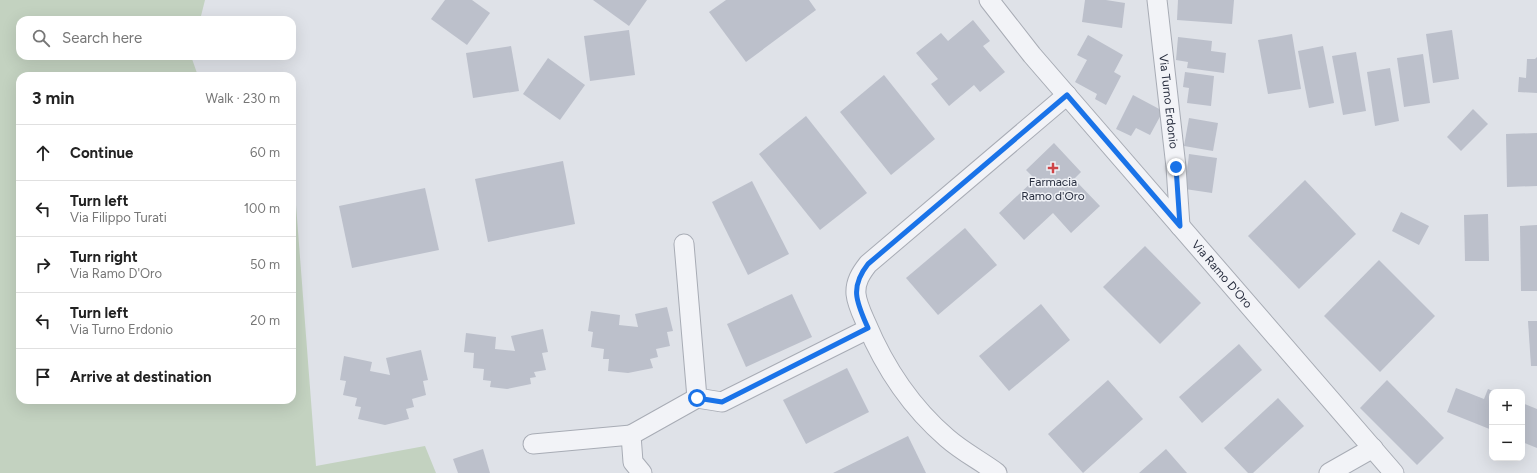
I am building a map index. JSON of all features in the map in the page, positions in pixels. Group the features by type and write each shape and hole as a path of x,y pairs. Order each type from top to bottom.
{"street":[{"name":"Via Ramo D'Oro","path":"989,0 1032,55 1394,473"},
{"name":"Via Turno Erdonio","path":"1157,0 1176,167 1180,226"},
{"path":"997,473 948,439 915,405 879,353 859,307 856,286 860,276 868,264 1067,95"},
{"path":"684,244 697,398"},
{"path":"533,444 631,435 697,398 722,402 868,328"},
{"path":"631,435 633,462 642,473"},
{"path":"1329,473 1373,448"}],"green space":[{"path":"0,0 205,0 201,16 16,16 16,60 192,60 197,72 16,72 16,404 296,404 296,205 316,466 425,446 436,473 0,473"}],"building":[{"path":"445,0 472,0 490,13 467,45 431,19"},
{"path":"593,0 647,0 629,26"},
{"path":"726,0 809,0 816,10 746,62 709,12"},
{"path":"1085,0 1106,0 1125,3 1122,28 1082,22"},
{"path":"1178,0 1234,0 1232,24 1177,20"},
{"path":"973,20 990,41 983,46 1005,72 980,92 974,85 949,106 931,84 938,79 916,53 941,33 948,41"},
{"path":"629,30 635,75 590,81 584,36"},
{"path":"1452,30 1459,79 1433,83 1426,34"},
{"path":"1292,34 1301,89 1268,94 1258,40"},
{"path":"1088,35 1123,55 1114,72 1121,76 1106,105 1095,99 1097,94 1075,82 1087,60 1077,55"},
{"path":"1178,37 1212,41 1211,51 1226,53 1224,73 1187,68 1188,62 1176,60"},
{"path":"511,46 519,91 473,98 466,53"},
{"path":"1323,46 1334,103 1309,108 1298,51"},
{"path":"1356,52 1366,111 1343,115 1332,56"},
{"path":"1423,54 1430,103 1404,107 1397,58"},
{"path":"1537,57 1537,93 1518,92 1519,77 1526,78 1527,59 1535,59"},
{"path":"548,58 585,85 560,120 523,94"},
{"path":"1390,68 1399,121 1375,126 1367,72"},
{"path":"1185,72 1214,76 1211,106 1187,103 1189,88 1183,87"},
{"path":"884,75 935,139 891,175 840,112"},
{"path":"1133,95 1163,111 1150,135 1136,128 1131,136 1116,129"},
{"path":"1473,109 1488,124 1461,151 1447,137"},
{"path":"806,116 867,193 820,230 759,154"},
{"path":"1189,118 1218,123 1213,151 1184,146"},
{"path":"1537,133 1537,186 1507,187 1506,134"},
{"path":"1054,143 1081,172 1074,179 1100,206 1071,233 1053,213 1024,240 999,213 1035,179 1026,170"},
{"path":"1189,154 1217,158 1212,193 1185,189"},
{"path":"563,161 575,224 488,242 475,179"},
{"path":"1305,180 1356,234 1299,289 1248,236"},
{"path":"752,181 789,254 748,275 712,202"},
{"path":"425,188 439,250 352,268 339,206"},
{"path":"1401,212 1429,226 1419,245 1392,231"},
{"path":"1488,214 1489,261 1465,261 1464,215"},
{"path":"1537,225 1537,291 1521,291 1520,226"},
{"path":"965,228 997,265 938,315 906,278"},
{"path":"1145,246 1201,303 1160,344 1103,287"},
{"path":"1379,260 1435,316 1380,372 1324,316"},
{"path":"792,294 812,337 746,367 727,324"},
{"path":"1041,304 1070,340 1009,391 979,356"},
{"path":"667,307 673,331 667,332 670,346 656,349 658,357 650,359 653,368 628,373 608,371 609,359 603,359 604,349 591,347 593,332 588,331 591,311 620,315 619,325 638,327 635,314"},
{"path":"1528,321 1537,321 1537,366 1531,366"},
{"path":"543,329 548,352 542,353 546,370 534,372 536,377 530,378 531,384 507,389 490,387 491,381 483,380 484,369 473,368 474,353 464,352 466,333 496,337 495,349 515,351 511,336"},
{"path":"1239,344 1262,370 1202,423 1179,397"},
{"path":"421,350 428,380 423,381 426,395 412,399 414,407 406,409 409,419 385,425 358,419 361,407 355,406 357,398 343,395 346,381 340,380 344,356 372,362 370,371 390,375 386,358"},
{"path":"847,368 869,412 806,444 783,400"},
{"path":"1108,380 1143,419 1083,473 1048,434"},
{"path":"1387,380 1444,438 1417,465 1360,408"},
{"path":"1456,388 1484,399 1489,389 1489,429 1447,412"},
{"path":"1278,398 1304,426 1253,473 1248,473 1224,448"},
{"path":"1525,404 1537,409 1537,448 1525,443"},
{"path":"908,436 926,473 833,473"},
{"path":"483,449 490,473 458,473 453,459"},
{"path":"1166,449 1187,473 1139,473"}],"place":[{"name":"Farmacia Ramo d'Oro","path":"1053,168"}],"route":[{"path":"697,398 722,402 868,328 859,307 856,294 857,282 868,264 1067,95 1180,226 1176,167"}]}
